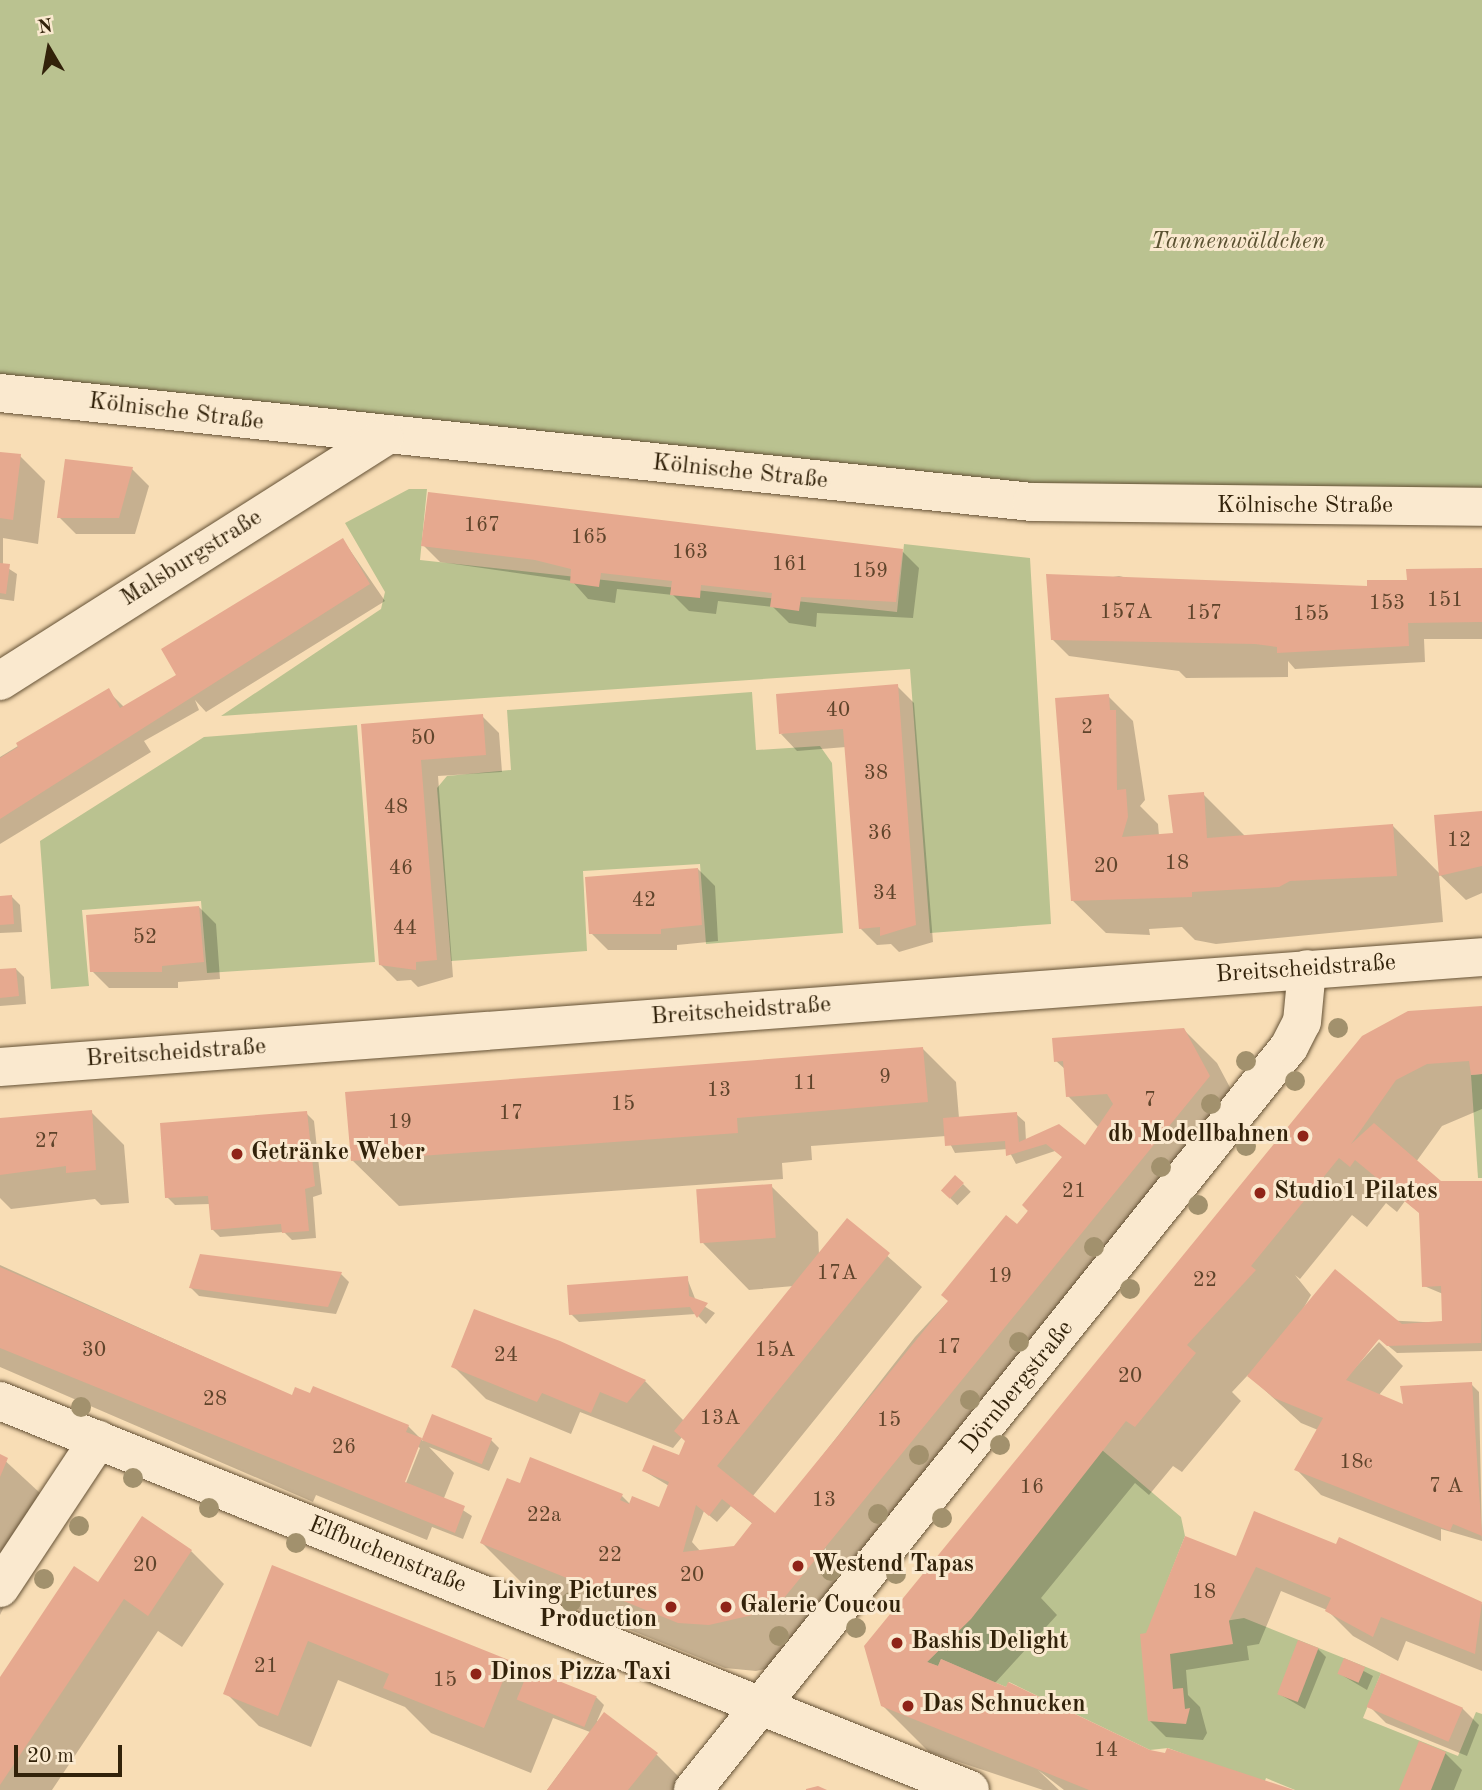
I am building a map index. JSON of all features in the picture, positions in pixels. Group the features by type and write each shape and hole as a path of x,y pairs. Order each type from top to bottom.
{"street":[{"name":"Kölnische Straße","path":"0,393 384,438 1032,502 1482,507"},
{"name":"Malsburgstraße","path":"0,681 384,438"},
{"name":"Breitscheidstraße","path":"0,1067 1482,957"},
{"name":"Dörnbergstraße","path":"693,1790 1289,1047 1302,1022 1307,970"},
{"name":"Elfbuchenstraße","path":"0,1401 970,1790"},
{"path":"0,1588 98,1440"}],"green space":[{"name":"Tannenwäldchen","path":"0,0 1482,0 1482,488 1032,485 0,377"},
{"path":"409,489 427,489 420,560 897,612 904,544 1030,558 1051,924 930,933 910,669 221,716 381,609 385,592 345,523"},
{"path":"752,692 756,750 820,746 832,763 843,933 706,944 700,864 583,871 587,951 451,961 437,788 447,776 511,770 507,710"},
{"path":"357,725 375,962 207,973 201,901 82,910 89,986 51,989 40,841 204,737"},
{"path":"1482,1074 1482,1178 1478,1178 1471,1075"},
{"path":"1102,1450 1181,1517 1185,1536 1147,1633 1244,1618 1381,1673 1363,1718 1458,1756 1476,1712 1482,1714 1482,1790 1295,1790 1266,1778 1264,1784 1168,1748 1150,1750 1009,1682 1006,1687 941,1659 938,1666 927,1662 971,1618"}],"building":[{"path":"0,452 21,454 13,520 0,518"},
{"path":"65,459 133,467 119,518 57,518"},
{"path":"428,492 903,549 896,602 801,597 799,611 770,607 772,593 701,585 700,598 670,595 672,581 601,573 599,587 570,583 571,569 535,560 421,546"},
{"path":"343,538 370,584 0,819 0,758 18,747 16,743 109,688 120,708 176,675 161,649"},
{"path":"0,563 10,564 6,594 0,593"},
{"path":"1482,568 1482,622 1408,623 1409,646 1277,653 1277,647 1255,644 1051,640 1046,574 1367,586 1367,580 1407,580 1406,569"},
{"path":"898,684 916,925 880,936 880,927 859,929 843,729 779,734 776,694"},
{"path":"1109,694 1110,710 1116,710 1117,790 1126,789 1128,817 1122,837 1173,833 1168,795 1204,792 1207,838 1393,824 1397,876 1290,881 1279,887 1192,892 1192,897 1071,901 1055,698"},
{"path":"483,714 486,755 421,760 437,960 416,962 416,970 379,965 361,724"},
{"path":"1482,811 1482,866 1439,876 1434,815"},
{"path":"698,868 702,925 661,929 661,934 589,934 585,877"},
{"path":"12,895 14,924 0,925 0,896"},
{"path":"199,906 204,962 162,966 162,972 90,972 86,915"},
{"path":"16,968 19,996 0,998 0,969"},
{"path":"1482,1006 1482,1074 1471,1075 1469,1061 1427,1064 1396,1080 1351,1144 1374,1123 1441,1181 1482,1181 1481,1343 1387,1346 1379,1339 1346,1380 1403,1404 1400,1386 1472,1382 1482,1536 1453,1524 1450,1531 1294,1470 1323,1418 1274,1398 1247,1376 1335,1269 1402,1324 1442,1321 1441,1286 1422,1287 1419,1213 1355,1160 1350,1167 1339,1158 1251,1266 1256,1270 1187,1345 1196,1353 1135,1427 1126,1421 971,1619 927,1662 938,1666 941,1659 1006,1687 1008,1682 1150,1750 1165,1753 1167,1748 1294,1790 1089,1790 881,1706 864,1646 1362,1036 1408,1011"},
{"path":"1184,1028 1210,1076 784,1598 757,1614 709,1625 678,1623 480,1543 507,1478 520,1483 530,1457 623,1494 620,1500 629,1504 632,1496 659,1507 669,1482 642,1471 653,1445 679,1455 685,1441 674,1431 847,1218 890,1253 717,1466 775,1513 948,1301 941,1295 1006,1215 1017,1224 1028,1211 1022,1205 1062,1157 1046,1144 1006,1156 1005,1141 945,1146 943,1118 1017,1112 1019,1142 1059,1124 1085,1145 1113,1104 1107,1094 1066,1097 1063,1061 1054,1062 1052,1038","holes":["722,1499 752,1523 734,1546 683,1552 696,1505 709,1516"]},
{"path":"923,1047 928,1102 737,1118 738,1133 351,1161 345,1092"},
{"path":"92,1110 96,1170 66,1173 66,1166 0,1175 0,1118"},
{"name":"Getränke Weber","path":"307,1111 315,1186 305,1189 309,1231 282,1233 281,1224 211,1230 208,1196 165,1198 160,1123"},
{"path":"955,1175 964,1183 950,1199 941,1191"},
{"path":"772,1184 776,1238 700,1243 696,1189"},
{"path":"200,1254 342,1272 328,1307 189,1288"},
{"path":"0,1267 292,1395 295,1387 310,1393 313,1386 409,1425 406,1432 422,1438 405,1482 465,1506 455,1533 0,1348"},
{"path":"688,1276 689,1296 708,1303 697,1318 690,1307 569,1315 567,1285"},
{"path":"474,1309 560,1341 646,1380 627,1403 600,1392 591,1413 542,1393 537,1402 451,1367"},
{"path":"432,1414 492,1438 482,1464 422,1440"},
{"path":"0,1454 8,1458 0,1477"},
{"path":"1254,1511 1336,1544 1339,1537 1482,1602 1475,1654 1381,1617 1373,1637 1325,1611 1331,1598 1256,1567 1229,1621 1233,1644 1170,1654 1173,1689 1183,1688 1185,1709 1190,1708 1186,1724 1148,1721 1140,1634 1146,1633 1185,1536 1236,1556"},
{"path":"142,1516 192,1550 148,1616 124,1599 0,1785 0,1677 74,1566 98,1582"},
{"path":"272,1565 511,1661 484,1728 383,1688 389,1674 308,1641 278,1716 223,1694"},
{"path":"1298,1640 1319,1648 1298,1702 1277,1694"},
{"path":"1344,1658 1365,1667 1359,1683 1337,1674"},
{"path":"529,1669 597,1696 584,1727 517,1700"},
{"path":"1381,1673 1463,1708 1448,1742 1367,1707"},
{"path":"604,1712 658,1753 628,1790 547,1790"},
{"path":"1419,1741 1446,1752 1431,1790 1399,1790"},
{"path":"818,1786 827,1790 806,1790 806,1789"}],"place":[{"name":"db Modellbahnen","path":"1303,1136"},
{"name":"Getränke Weber","path":"237,1154"},
{"name":"Studio1 Pilates","path":"1260,1193"},
{"name":"Westend Tapas","path":"798,1566"},
{"name":"Living Pictures Production","path":"671,1607"},
{"name":"Galerie Coucou","path":"726,1607"},
{"name":"Bashis Delight","path":"897,1643"},
{"name":"Dinos Pizza Taxi","path":"476,1674"},
{"name":"Das Schnucken","path":"908,1706"}]}
